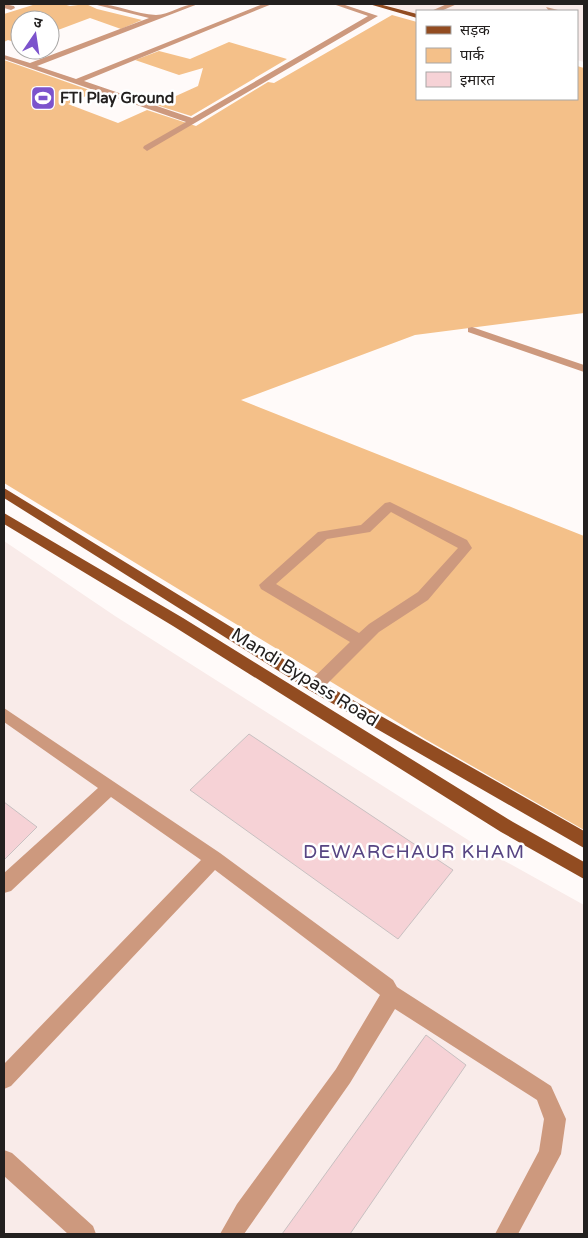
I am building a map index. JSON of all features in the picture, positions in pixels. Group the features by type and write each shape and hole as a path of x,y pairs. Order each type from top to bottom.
{"main road":[{"path":"372,4 416,16"},
{"name":"Mandi Bypass Road","path":"4,492 315,686 584,840"},
{"name":"Mandi Bypass Road","path":"4,518 178,622 507,827 584,872"}],"street":[{"path":"97,4 139,15 158,17"},
{"path":"29,66 194,4"},
{"path":"75,82 269,4"},
{"path":"147,148 374,16 336,4"},
{"path":"438,10 453,4"},
{"path":"549,9 554,10"},
{"path":"4,57 193,121"},
{"path":"472,330 584,370"},
{"path":"315,686 374,628 423,596 463,552 465,548 462,543 390,506 365,529 323,535 266,585 360,641"},
{"path":"4,714 214,859 386,987 390,994 544,1093 555,1119 550,1154 506,1234"},
{"path":"4,886 111,787"},
{"path":"4,1079 214,859"},
{"path":"232,1234 245,1212 343,1076 388,1003 390,994"},
{"path":"4,1161 85,1234"}],"shaded area":[{"path":"382,4 584,4 584,62 578,60 578,10 416,10 416,14"},
{"path":"4,541 115,616 476,845 584,905 584,1234 4,1234"}],"green space":[{"path":"36,4 63,4 70,6 86,4 97,9 142,20 121,29 90,18 60,29 60,10 17,10"},
{"path":"10,12 10,41 4,42 4,14"},
{"path":"392,15 416,22 416,100 578,100 578,66 584,68 584,313 415,335 241,400 584,536 584,830 425,739 4,483 4,60 95,92 68,104 118,123 147,110 196,126 268,82 274,83"},
{"path":"229,42 287,59 191,116 156,105 198,86 203,68 179,75 135,60 159,51 190,59"}],"building":[{"path":"249,734 453,870 398,939 190,790"},
{"path":"4,802 37,827 4,860"},
{"path":"426,1035 466,1065 350,1234 282,1234"}],"place":[{"name":"FTI Play Ground","path":"43,98"}],"district":[{"name":"DEWARCHAUR KHAM","path":"414,852"}]}
